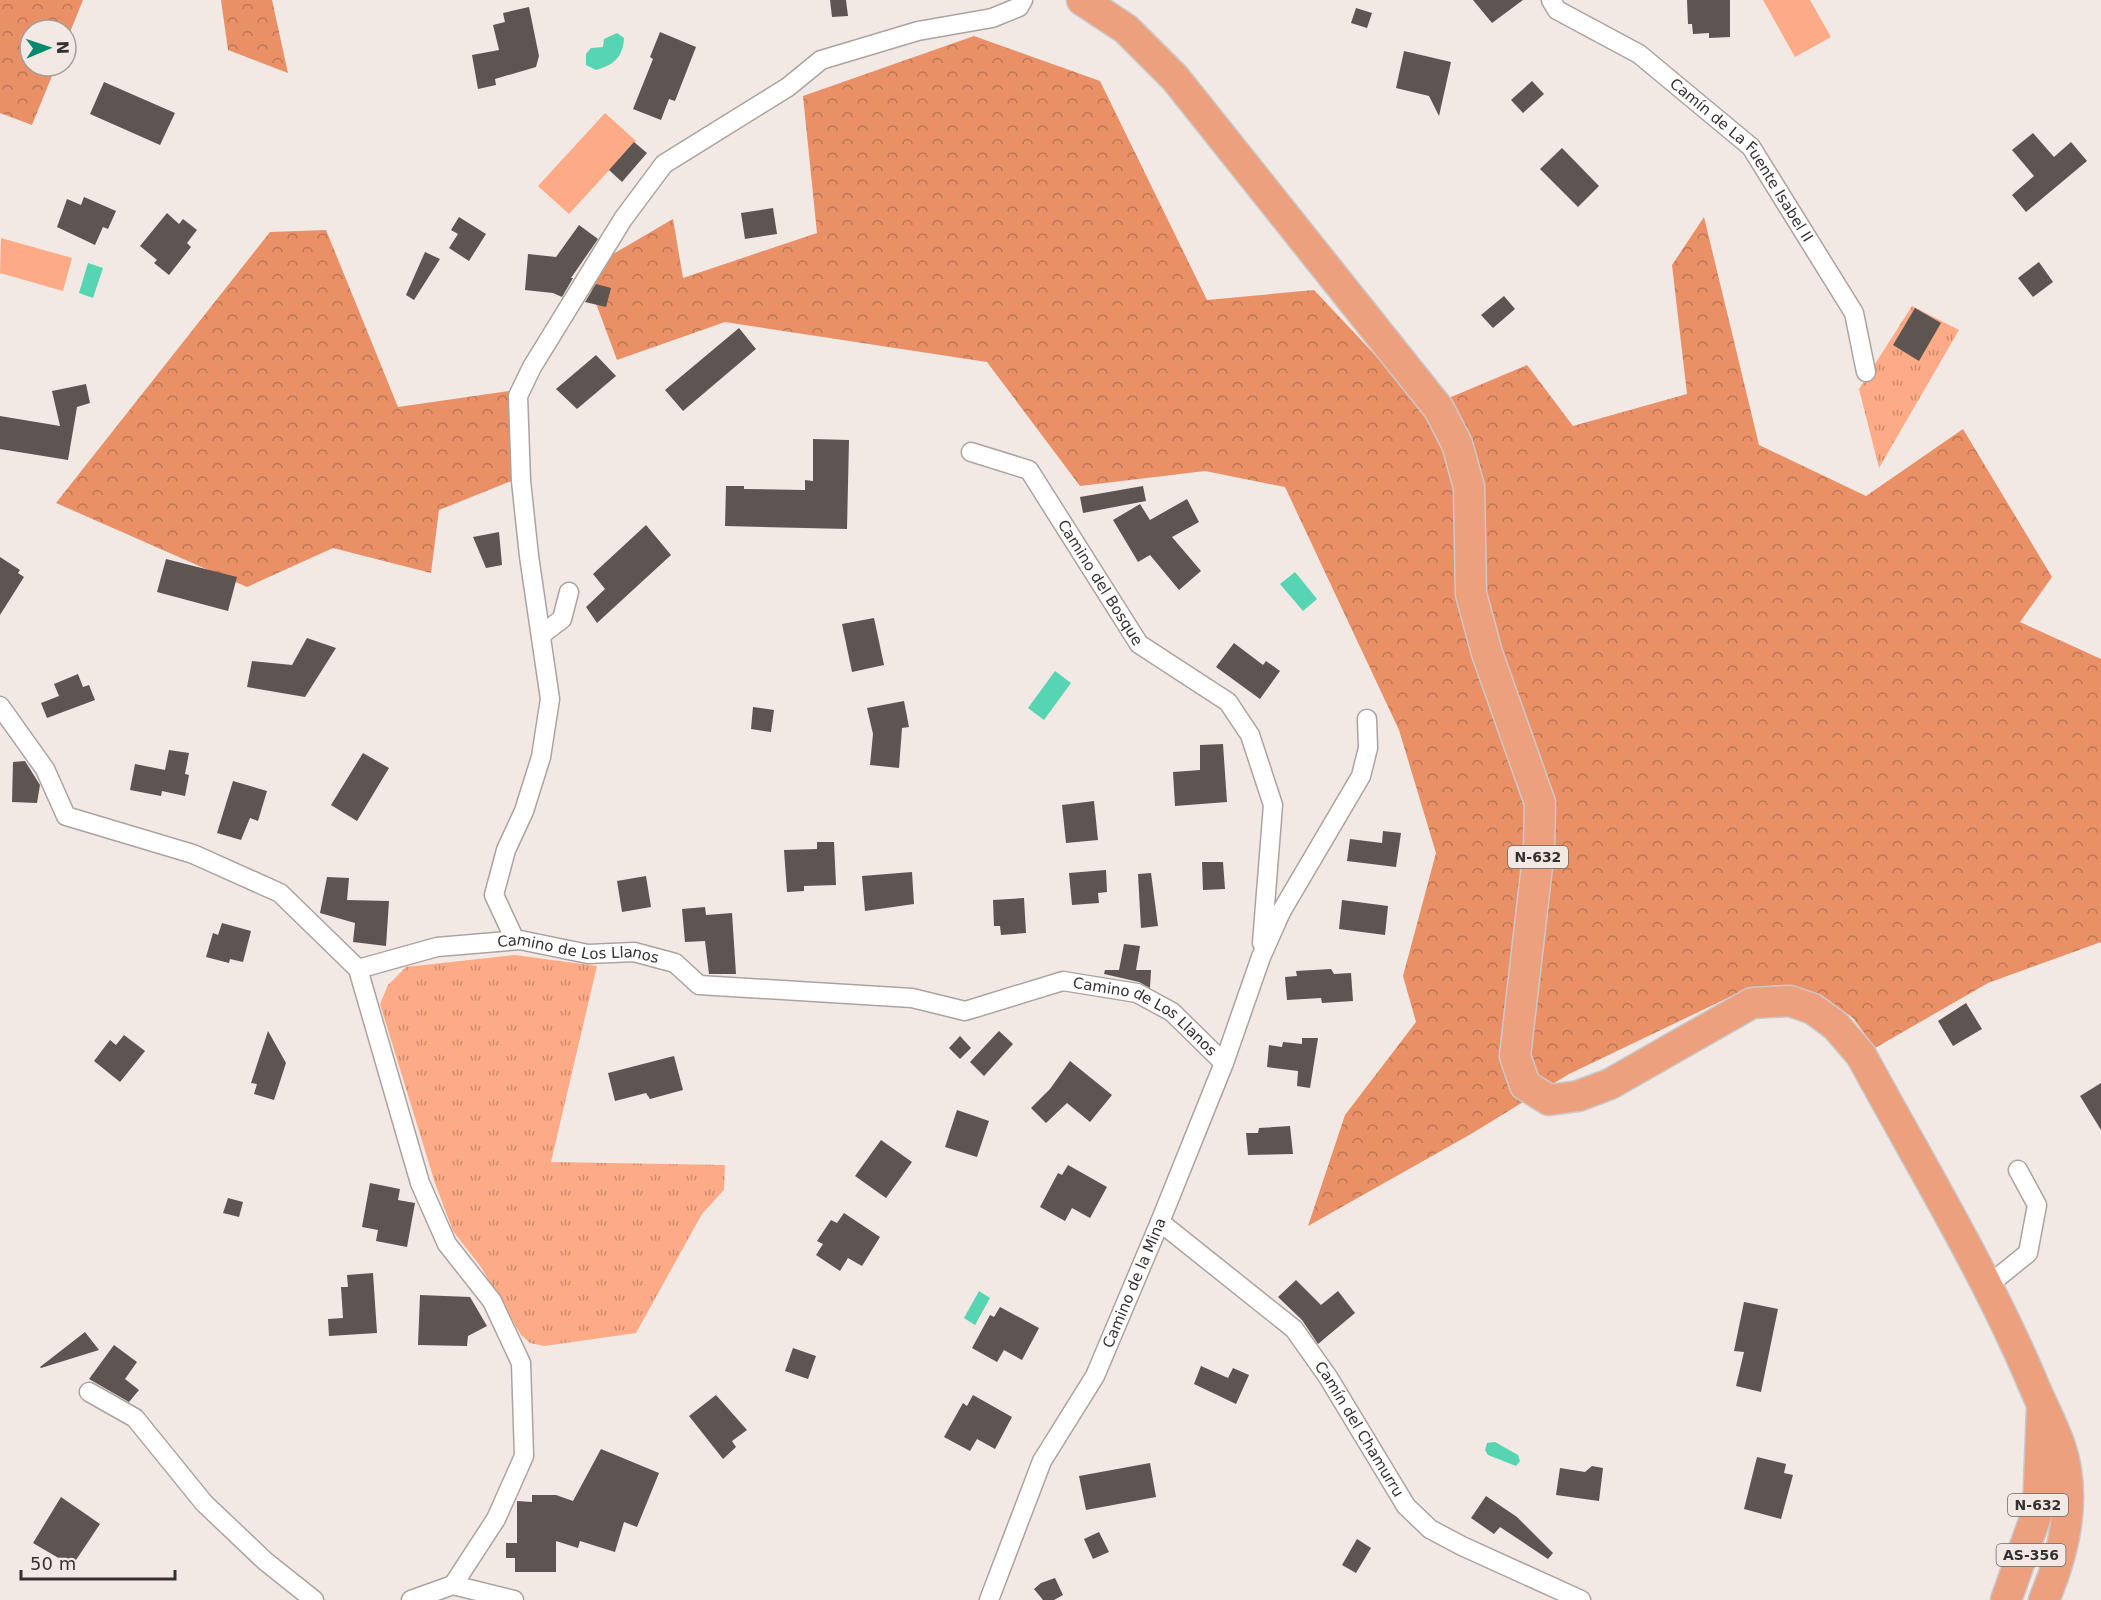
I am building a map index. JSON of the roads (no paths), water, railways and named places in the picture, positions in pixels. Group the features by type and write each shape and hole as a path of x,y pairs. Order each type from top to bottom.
{"highway":[{"name":"N-632","path":"1082,0 1126,29 1174,78 1439,409 1457,444 1469,487 1471,594 1487,653 1540,803 1539,849 1515,1056 1525,1085 1549,1100 1578,1096 1610,1084 1752,1002 1790,1001 1813,1009 1836,1026 1861,1055 2012,1334 2062,1446 2067,1473 2068,1507 2059,1561 2044,1600"},
{"name":"N-632","path":"2006,1600 2038,1510 2042,1405"},
{"name":"AS-356","path":"2024,1600 2038,1510"},
{"name":"AS-356","path":"2059,1561 2062,1589 2066,1600"}],"street":[{"path":"515,940 494,895 506,850 524,811 542,757 550,699 521,481 518,396 532,367 622,219 664,164 788,87 821,60 918,31 992,18 1019,7 1023,0"},
{"name":"Camín de La Fuente Isabel II","path":"1551,0 1557,10 1639,54 1751,147 1854,314 1866,372"},
{"name":"Camino del Bosque","path":"971,452 1029,470 1138,644 1228,702 1251,735 1273,805 1261,957"},
{"path":"541,635 562,620 569,592"},
{"path":"0,706 45,769 66,816 193,854 280,893 358,969 420,1183 447,1244 492,1301 521,1363 524,1456 496,1519 453,1585"},
{"path":"1261,957 1281,912 1361,776 1368,748 1367,719"},
{"name":"Camino de Los Llanos","path":"358,969 436,947 515,940 588,954 634,952 675,963 699,985 912,998 965,1011 1063,981 1137,993 1172,1012 1224,1063"},
{"name":"Camino de la Mina","path":"989,1600 1042,1461 1095,1376 1224,1063 1261,957"},
{"path":"1986,1287 2028,1253 2037,1205 2018,1170"},
{"name":"Camín del Chamurru","path":"1160,1222 1294,1329 1328,1377 1406,1506 1430,1529 1581,1600"},
{"path":"89,1392 135,1418 204,1503 265,1561 314,1600"},
{"path":"411,1600 453,1585 514,1600"}]}
